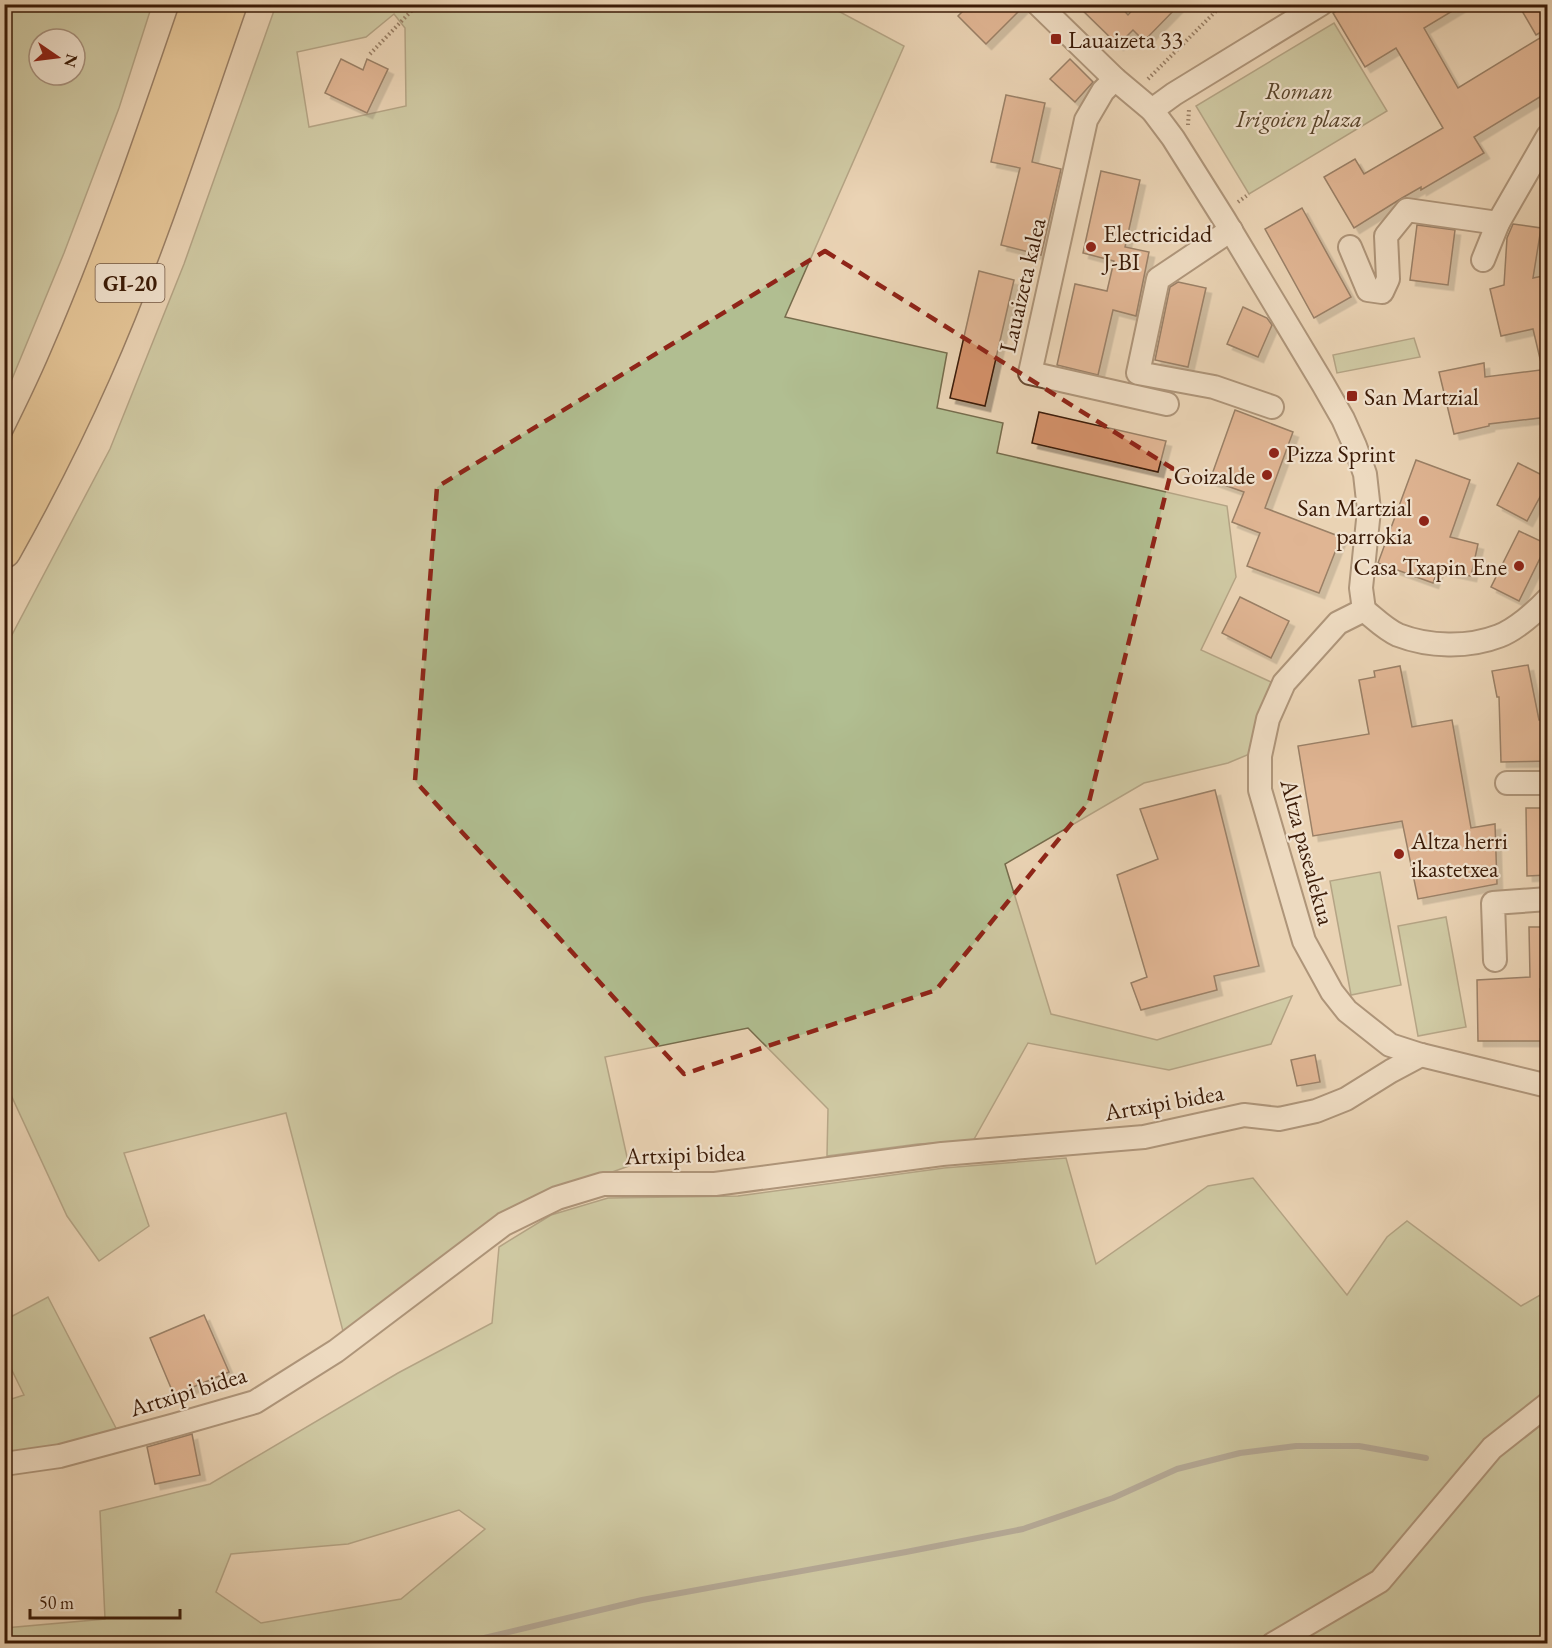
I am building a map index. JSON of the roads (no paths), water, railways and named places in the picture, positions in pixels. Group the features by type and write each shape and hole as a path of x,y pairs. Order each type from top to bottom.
{"highway":[{"name":"GI-20","path":"4,489 35,429 67,358 111,250 198,4"},
{"name":"GI-20","path":"4,551 62,441 95,370 150,230 230,4"}],"street":[{"path":"1152,110 1174,94 1321,4"},
{"path":"1048,8 1115,79 1152,110 1173,138 1231,230 1343,420 1365,474 1369,510 1361,588 1364,610 1396,634 1424,642 1473,643 1501,636 1548,599"},
{"name":"Lauaizeta kalea","path":"1115,79 1103,91 1086,120 1030,373 1167,404"},
{"path":"1483,260 1498,222 1548,136"},
{"path":"1350,247 1368,290 1382,292 1388,279 1386,236 1407,210 1498,222"},
{"path":"1231,230 1158,279 1138,373 1214,387 1272,407"},
{"name":"Altza pasealekua","path":"1364,610 1338,623 1284,683 1268,719 1260,756 1260,790 1304,941 1332,992 1347,1011 1390,1045 1421,1055 1548,1086"},
{"path":"1507,783 1548,783"},
{"path":"1496,960 1493,903 1548,899"},
{"name":"Artxipi bidea","path":"4,1464 60,1456 255,1402 336,1351 504,1224 558,1198 603,1184 715,1184 942,1154 1144,1137 1244,1115 1279,1119 1316,1111 1346,1099 1421,1055"},
{"path":"1273,1644 1380,1581 1492,1448 1548,1404"}],"waterway":[{"path":"459,1644 642,1600 1023,1529 1113,1498 1177,1469 1240,1453 1296,1446 1359,1446 1426,1458"}],"place":[{"name":"Lauaizeta 33","path":"1056,39"},
{"name":"Electricidad J-BI","path":"1091,247"},
{"name":"San Martzial","path":"1352,396"},
{"name":"Pizza Sprint","path":"1274,453"},
{"name":"Goizalde","path":"1267,475"},
{"name":"San Martzial parrokia","path":"1424,521"},
{"name":"Casa Txapin Ene","path":"1519,566"},
{"name":"Altza herri ikastetxea","path":"1399,854"}],"park label":[{"name":"Roman Irigoien plaza","path":"1299,104"}]}
